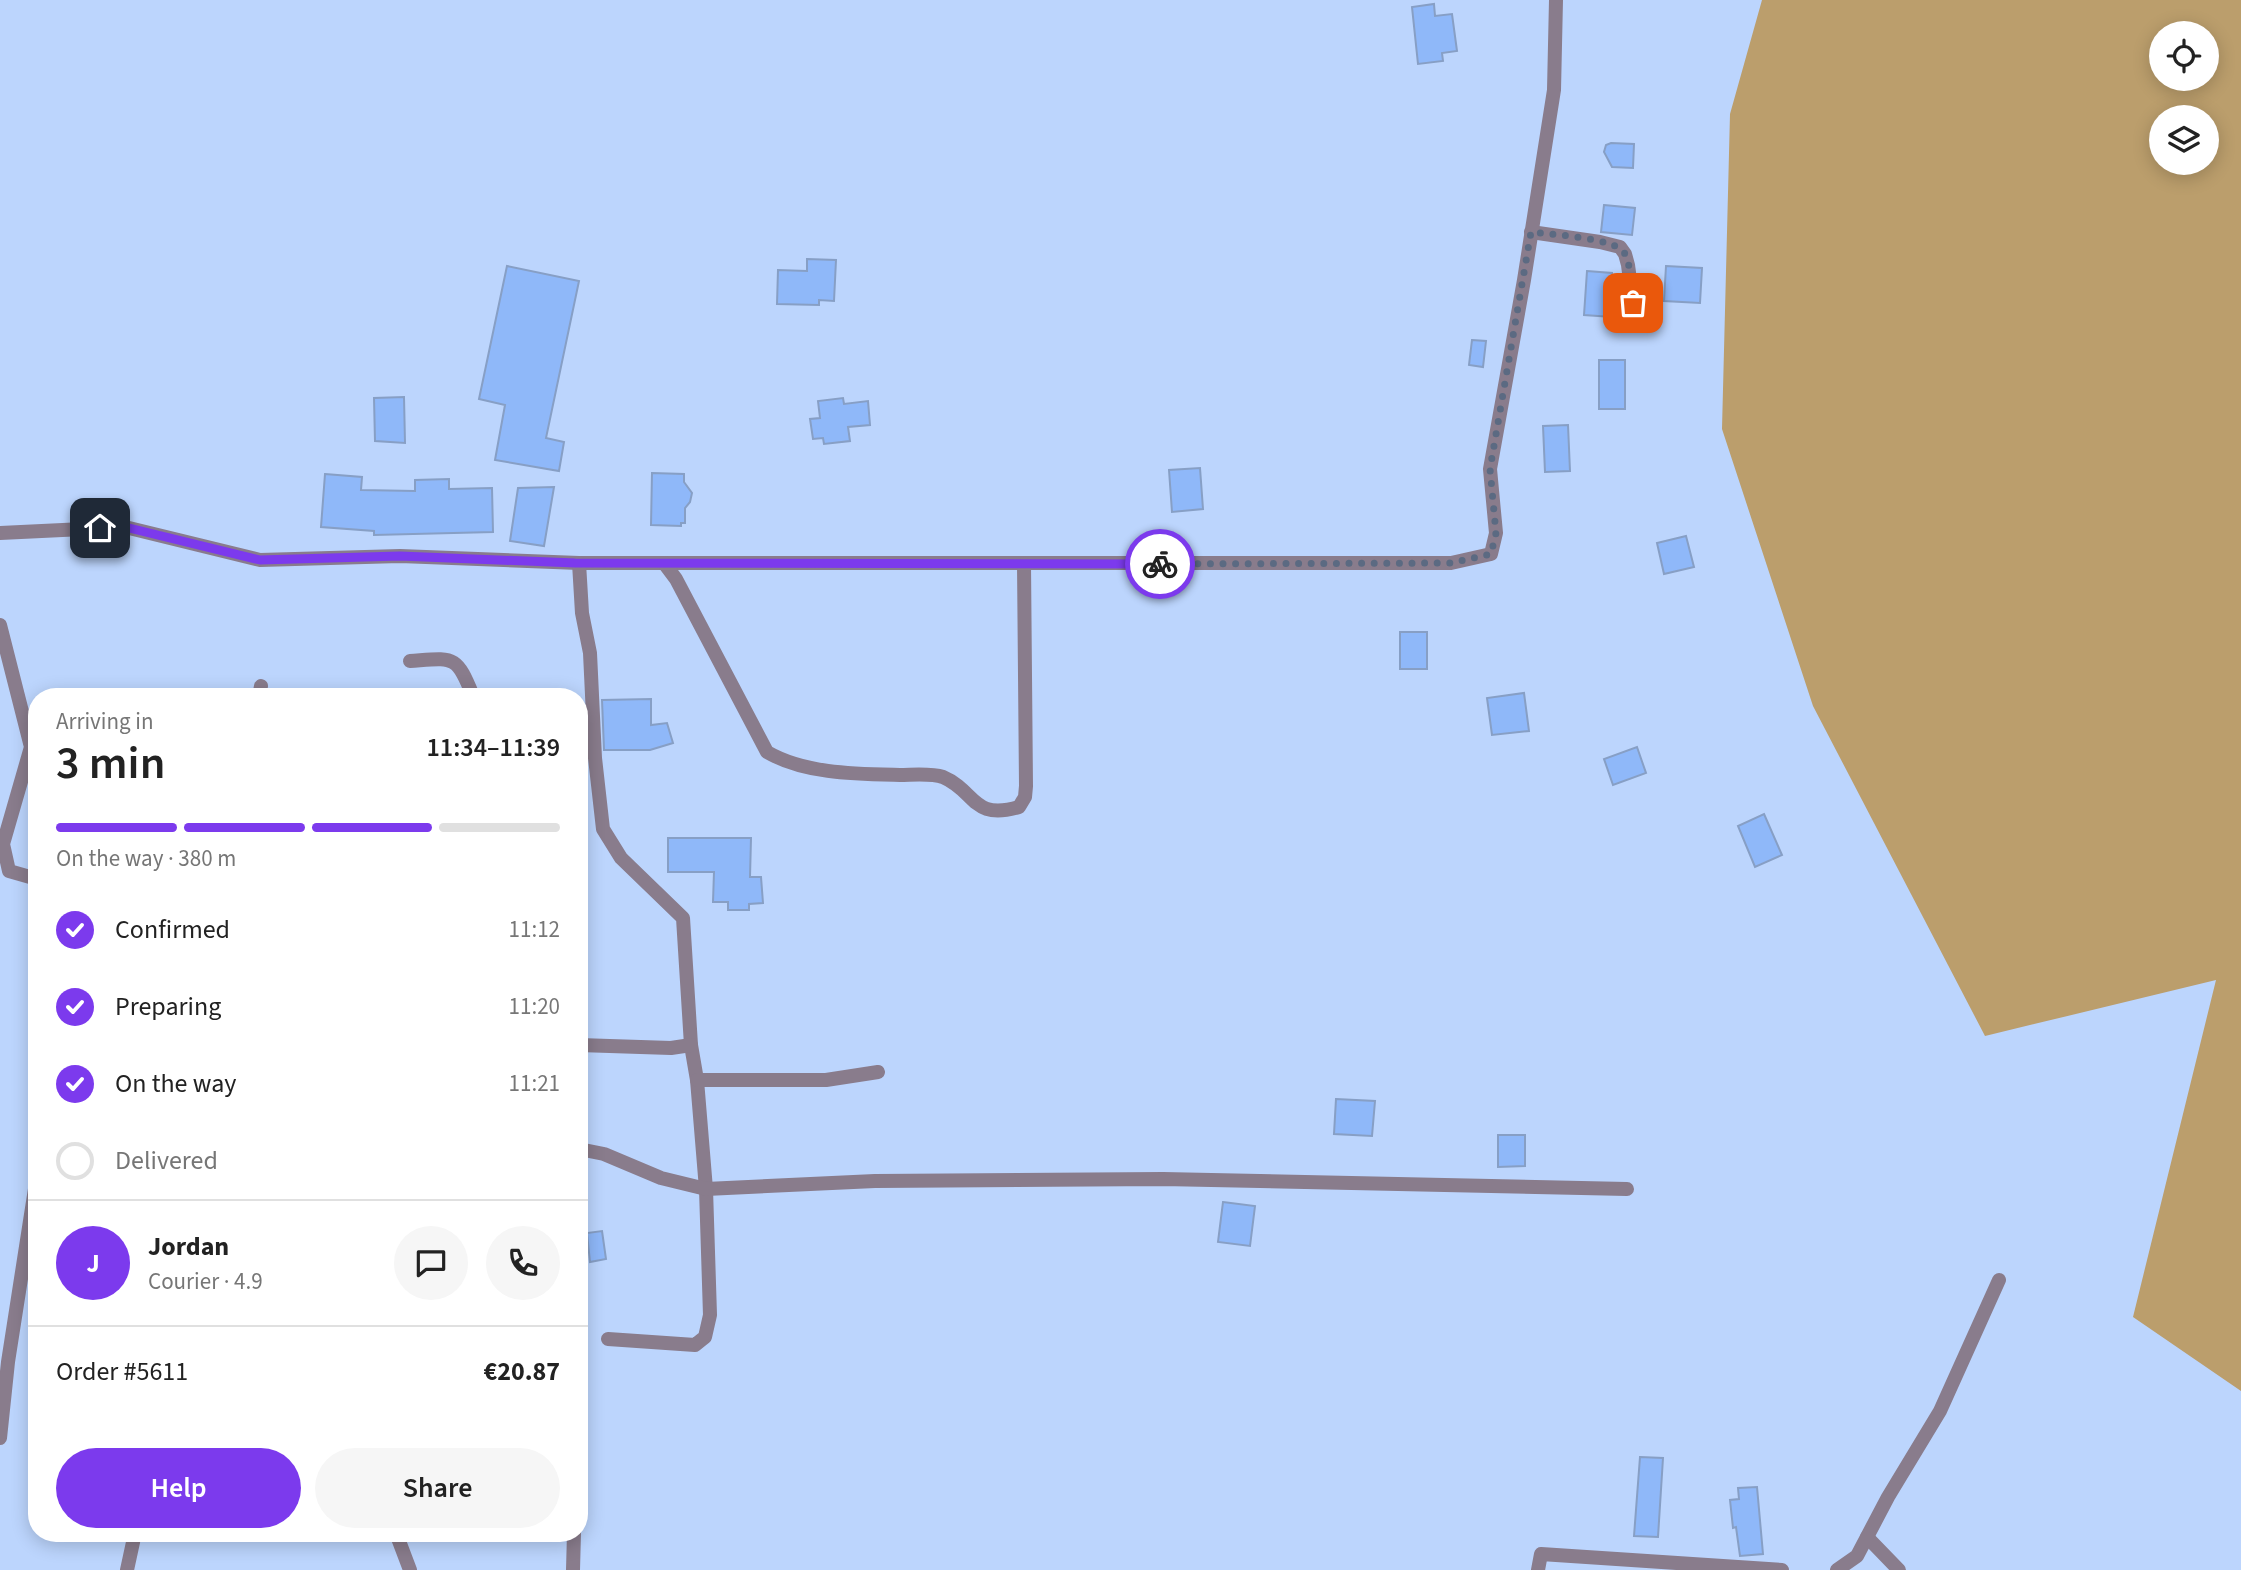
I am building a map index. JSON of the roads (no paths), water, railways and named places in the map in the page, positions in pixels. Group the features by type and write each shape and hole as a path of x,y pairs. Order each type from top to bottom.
{"street":[{"path":"0,533 125,527 260,560 400,556 579,563 1451,563 1491,554 1496,533 1490,469 1554,90 1556,0"},
{"path":"1531,232 1620,247 1628,265 1633,303 1649,321"},
{"path":"579,563 582,613 590,653 595,758 603,829 621,858 683,918 691,1045 706,1189 710,1315 705,1337 695,1345 608,1339"},
{"path":"664,563 682,591 767,752 784,762 850,774 943,777 973,802 1000,813 1019,807 1025,797 1024,564"},
{"path":"0,625 28,735"},
{"path":"410,661 443,658 457,663 470,688"},
{"path":"28,757 3,844 9,871 28,876"},
{"path":"588,1045 671,1048 691,1045"},
{"path":"696,1080 826,1080 878,1072"},
{"path":"588,1151 604,1154 661,1178 706,1189 875,1181 1163,1179 1627,1189"},
{"path":"0,1438 8,1362 28,1234"},
{"path":"1837,1570 1857,1556 1888,1497 1940,1411 1999,1280"},
{"path":"1867,1536 1899,1570"},
{"path":"127,1570 133,1542"},
{"path":"399,1542 410,1570"},
{"path":"573,1570 574,1542"},
{"path":"1538,1570 1541,1555 1782,1570"}]}
